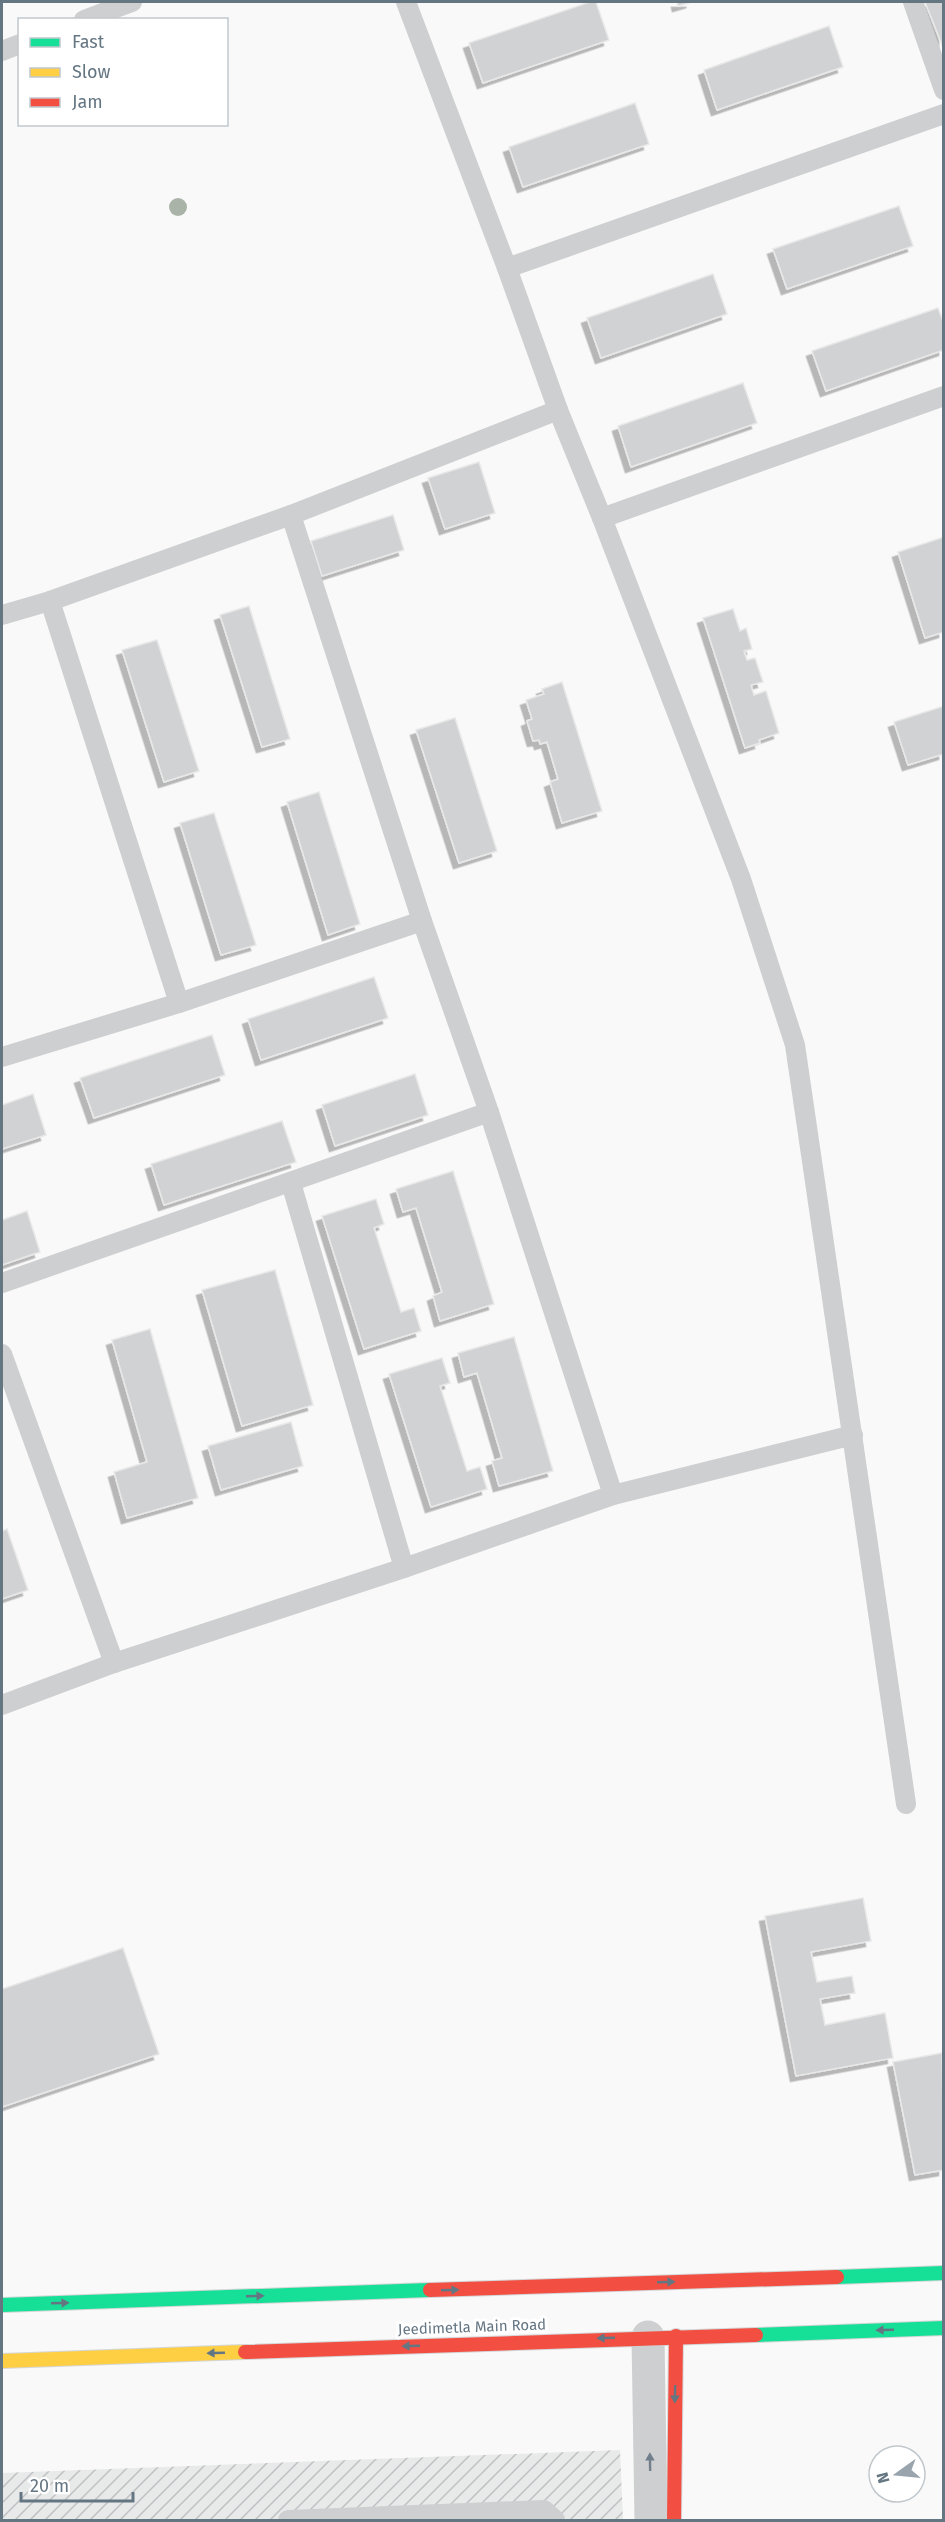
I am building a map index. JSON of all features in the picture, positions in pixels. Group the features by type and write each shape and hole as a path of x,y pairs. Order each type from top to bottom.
{"main road":[{"path":"2,2305 944,2273"},
{"name":"Jeedimetla Main Road","path":"2,2361 662,2336 944,2328"},
{"path":"662,2336 674,2520"}],"street":[{"path":"651,2520 662,2336"}],"lane":[{"path":"89,18 132,2"},
{"path":"406,2 558,410 741,879 795,1045 906,1804"},
{"path":"913,2 944,90"},
{"path":"2,51 18,45"},
{"path":"507,268 944,114"},
{"path":"602,518 944,396"},
{"path":"2,615 50,601 291,515 558,410"},
{"path":"291,515 422,921 489,1112 613,1496"},
{"path":"50,601 179,1003"},
{"path":"2,1057 179,1003 422,921"},
{"path":"2,1283 489,1112"},
{"path":"291,1183 405,1568"},
{"path":"2,1354 114,1663"},
{"path":"2,1705 114,1663 405,1568 613,1496 853,1435"},
{"path":"288,2520 544,2510 555,2520"}],"shaded area":[{"path":"620,2450 623,2520 2,2520 2,2473"}],"building":[{"path":"590,2 596,2 609,40 483,83 469,43"},
{"path":"677,2 692,2 678,6"},
{"path":"925,2 944,2 944,50"},
{"path":"829,26 843,67 717,110 704,70"},
{"path":"635,103 649,144 523,187 509,147"},
{"path":"899,206 913,246 787,289 773,249"},
{"path":"713,274 727,314 601,358 587,318"},
{"path":"938,308 944,324 944,350 826,391 812,351"},
{"path":"743,383 757,423 631,467 618,426"},
{"path":"479,462 495,513 445,529 428,478"},
{"path":"393,515 404,550 322,576 311,541"},
{"path":"944,537 944,632 925,638 898,552"},
{"path":"249,606 290,739 262,747 220,615"},
{"path":"733,609 740,631 746,628 752,649 744,651 747,660 755,658 763,682 751,685 754,695 766,691 779,733 745,748 703,618"},
{"path":"157,640 199,771 164,782 122,650"},
{"path":"562,682 602,811 562,823 550,782 558,779 547,742 540,744 539,740 533,741 527,721 532,719 526,700 544,694 542,689"},
{"path":"944,706 944,754 908,765 894,722"},
{"path":"455,718 497,851 459,863 416,730"},
{"path":"319,792 360,924 328,935 287,802"},
{"path":"214,813 256,945 221,955 180,823"},
{"path":"374,977 388,1018 261,1060 248,1019"},
{"path":"212,1035 225,1075 94,1118 80,1078"},
{"path":"415,1074 428,1115 335,1146 322,1105"},
{"path":"33,1094 46,1135 2,1149 2,1105"},
{"path":"282,1121 296,1162 164,1205 151,1164"},
{"path":"453,1171 494,1304 440,1321 433,1296 442,1292 416,1208 403,1212 396,1189"},
{"path":"376,1199 384,1224 374,1228 401,1312 414,1308 421,1331 364,1349 322,1216"},
{"path":"27,1211 40,1252 2,1265 2,1220"},
{"path":"275,1270 313,1405 242,1426 202,1290"},
{"path":"150,1329 198,1498 127,1518 114,1472 147,1462 112,1340"},
{"path":"514,1337 553,1471 499,1486 492,1461 502,1458 477,1373 464,1377 458,1353"},
{"path":"442,1358 450,1383 440,1386 467,1471 480,1467 487,1489 431,1507 389,1374"},
{"path":"291,1422 303,1466 221,1490 208,1446"},
{"path":"7,1529 28,1590 2,1599 2,1531"},
{"path":"863,1898 871,1941 811,1952 817,1982 852,1976 855,1993 820,1999 825,2025 885,2013 893,2058 796,2076 765,1916"},
{"path":"123,1948 159,2054 2,2107 2,1989"},
{"path":"942,2053 944,2170 915,2175 893,2062"}],"traffic: fast":[{"path":"837,2277 944,2273"},
{"path":"2,2305 430,2290"},
{"path":"756,2335 944,2328"}],"traffic: slow":[{"path":"2,2361 245,2352"}],"traffic: jam":[{"path":"430,2290 837,2277"},
{"path":"245,2352 756,2335"},
{"path":"674,2520 676,2336"}]}
